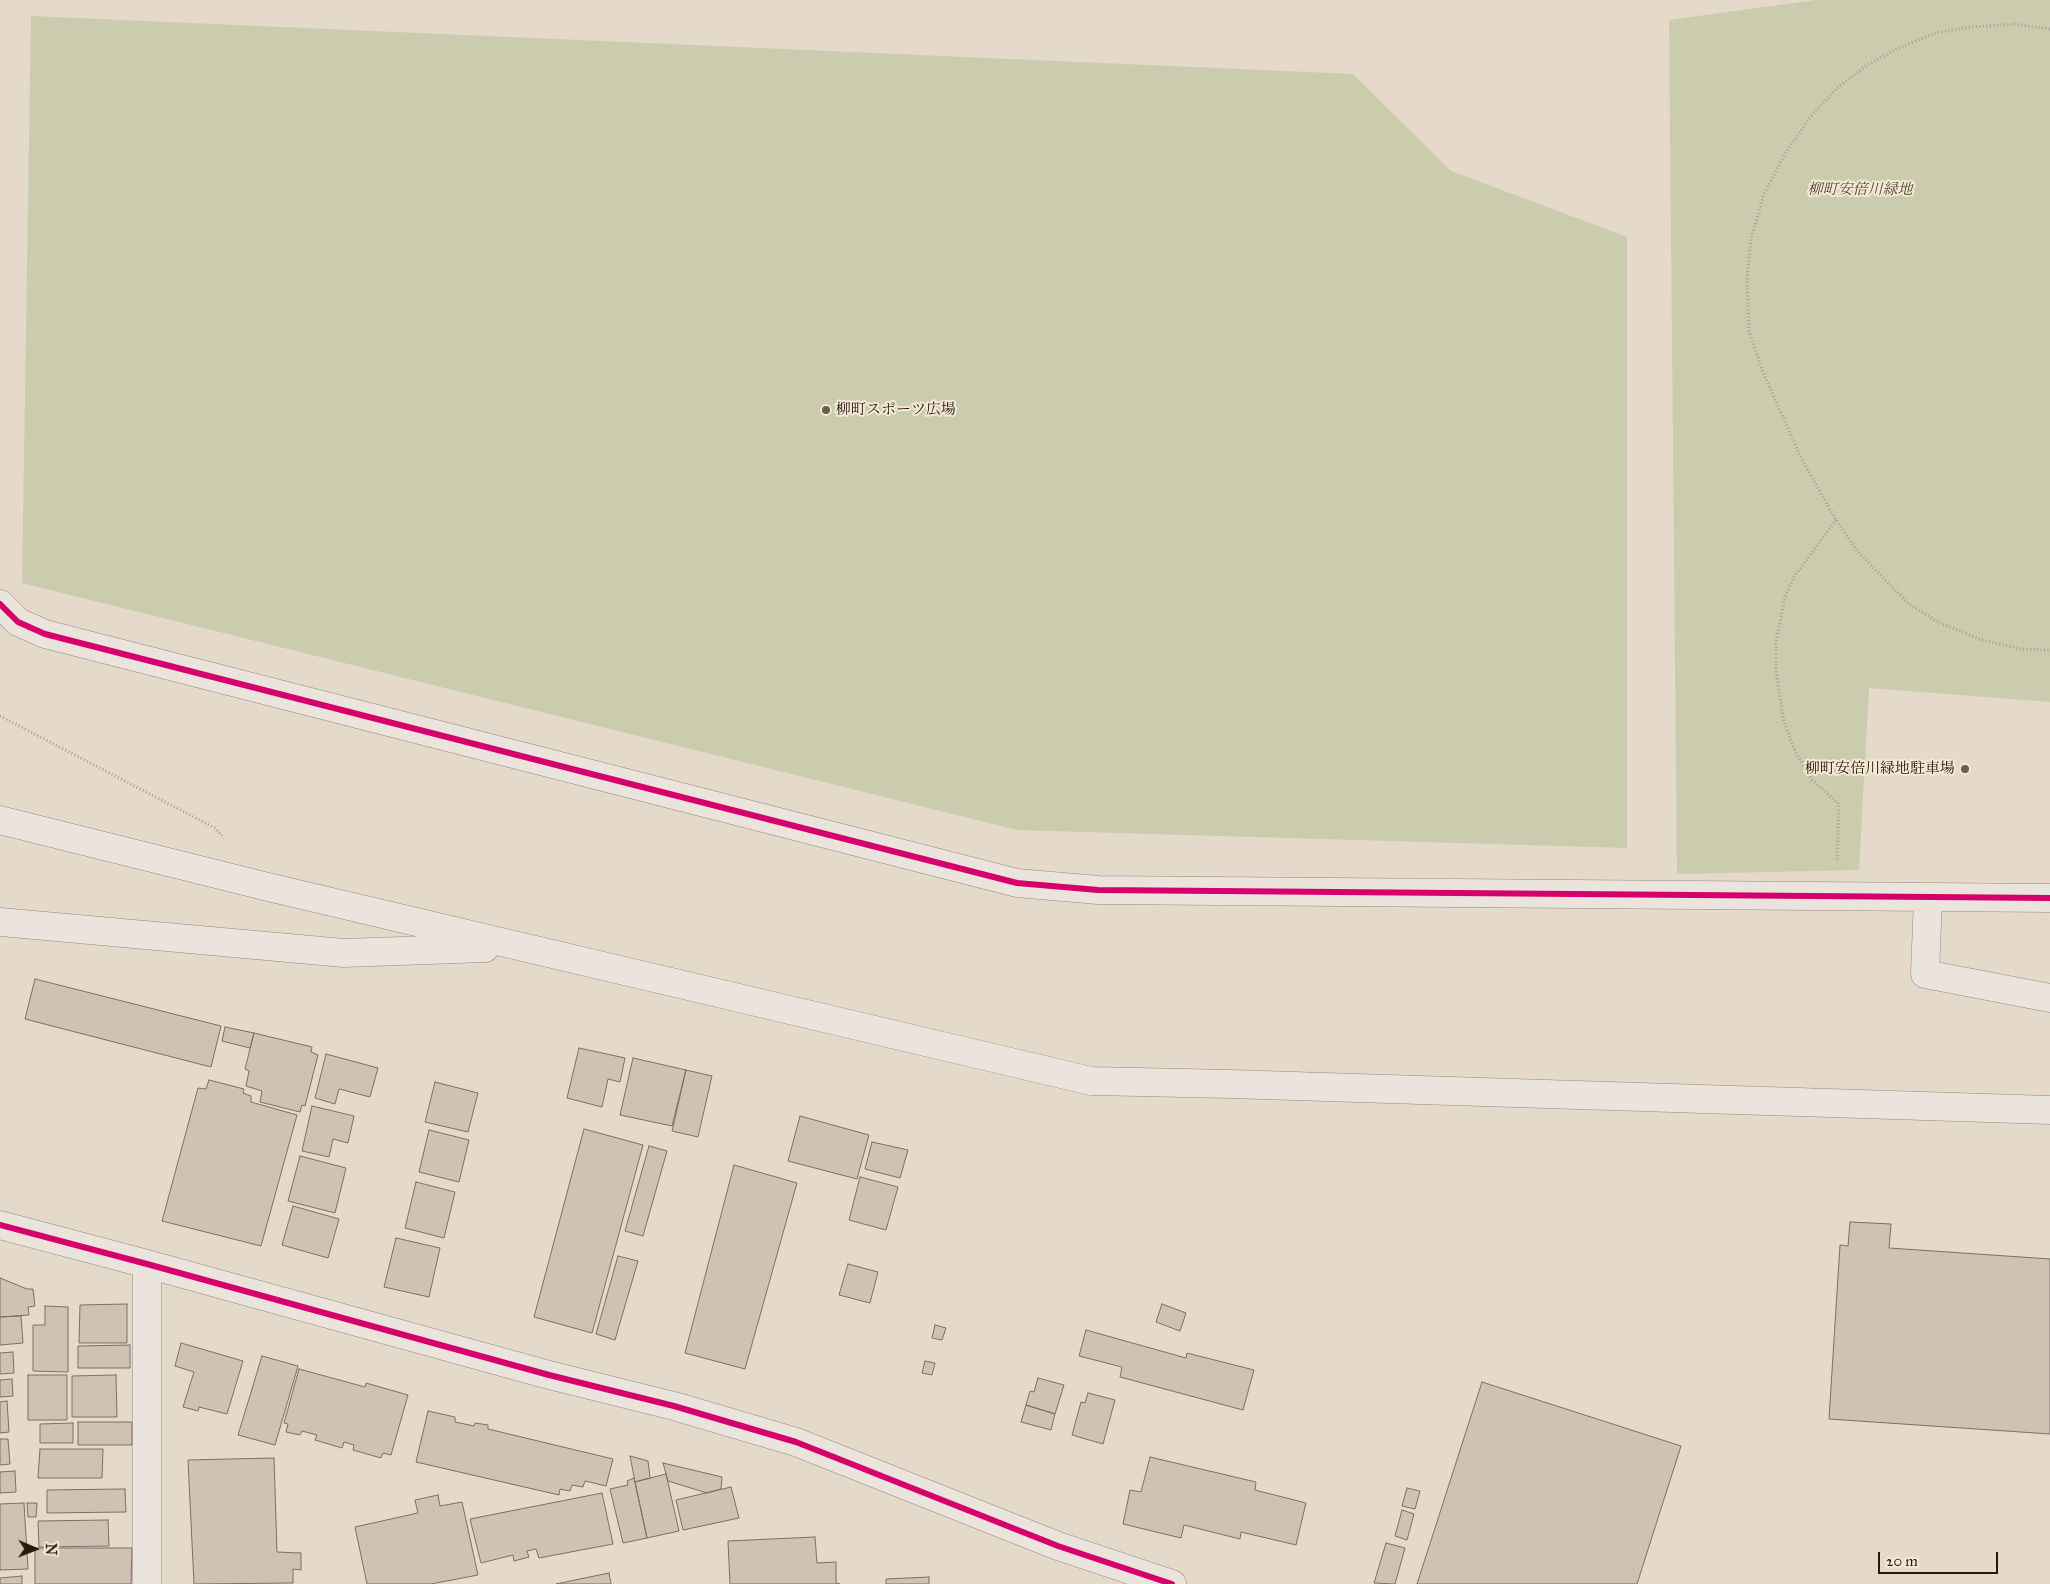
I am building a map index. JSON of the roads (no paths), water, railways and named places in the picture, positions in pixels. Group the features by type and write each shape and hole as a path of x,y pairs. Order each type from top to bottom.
{"street":[{"path":"0,604 18,622 45,634 1017,883 1098,890 2050,898"},
{"path":"0,820 268,887 1091,1081 2050,1110"},
{"path":"1928,897 1925,974 2050,998"},
{"path":"0,922 344,953 519,946"},
{"path":"0,1225 548,1375 674,1406 796,1442 1135,1578 1172,1584"},
{"path":"146,1584 147,1264"}],"place":[{"name":"柳町スポーツ広場","path":"826,410"},
{"name":"柳町安倍川緑地駐車場","path":"1965,769"}],"park label":[{"name":"柳町安倍川緑地","path":"1860,190"}]}
